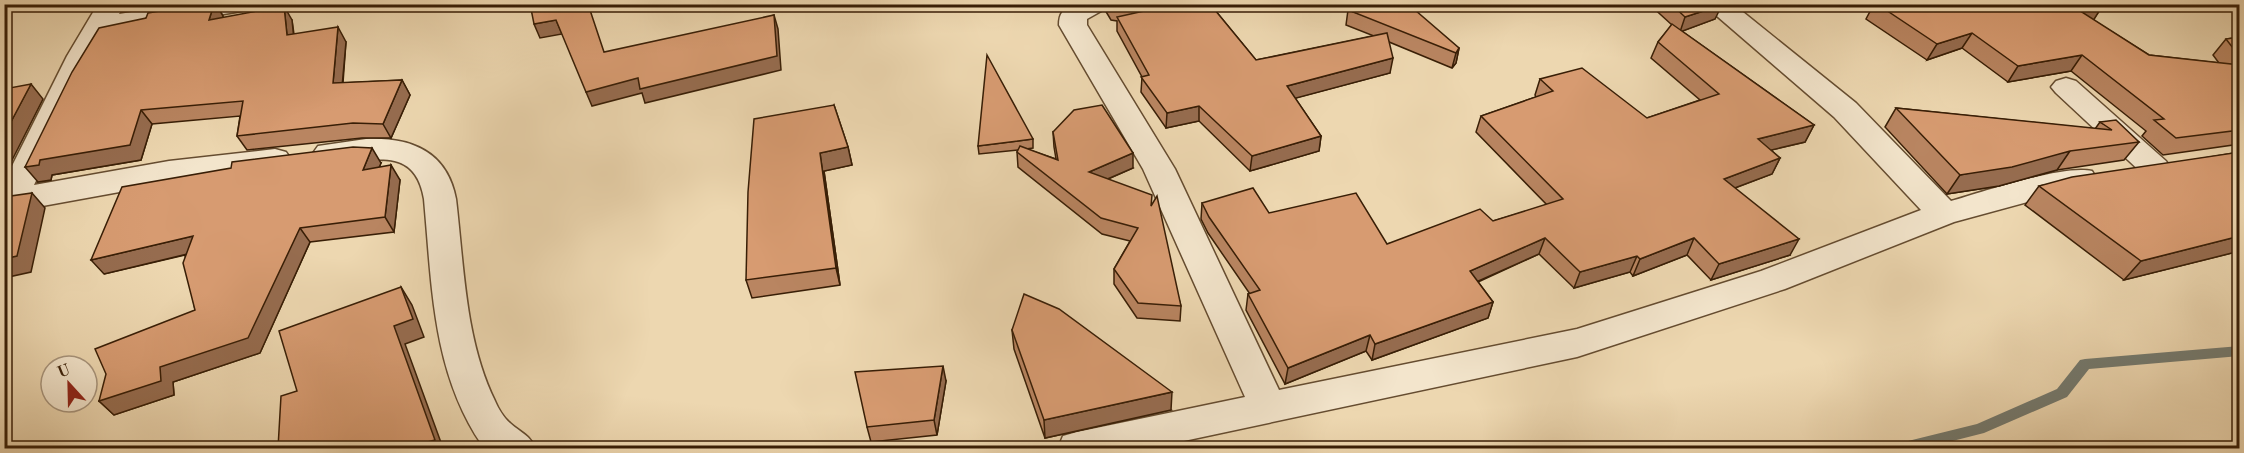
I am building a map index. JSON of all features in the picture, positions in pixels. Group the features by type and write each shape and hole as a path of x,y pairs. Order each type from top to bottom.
{"street":[{"path":"8,202 81,56 105,15 236,4"},
{"path":"1093,4 1073,16 1073,25 1159,168 1269,409"},
{"path":"1716,4 1845,110 1944,214"},
{"path":"1077,448 1577,343 1773,280 1944,214 2057,183 2171,166 2066,87"},
{"path":"8,202 180,170 362,150 402,151 421,161 436,183 456,342 474,403 504,443 516,448"}],"building":[{"path":"200,4 214,4 209,20 284,6 287,35 338,27 333,83 402,80 383,124 353,123 237,136 243,101 141,110 130,145 40,160 39,165 25,167 72,72 99,28 146,18 148,13"},
{"path":"530,4 588,4 604,52 774,15 777,56 640,89 638,78 586,92 556,20 534,24"},
{"path":"1110,4 1210,4 1256,60 1387,33 1393,58 1287,86 1321,136 1252,156 1199,106 1167,113 1141,77 1149,75 1117,17 1153,9 1111,6"},
{"path":"1361,4 1408,4 1459,48 1456,53 1348,10"},
{"path":"1671,4 1721,4 1722,5 1685,17"},
{"path":"1877,4 2103,4 2077,9 2149,55 2240,65 2240,130 2176,138 2154,120 2164,119 2082,55 2018,66 1972,33 1937,44"},
{"path":"1672,24 1814,125 1758,139 1780,158 1724,179 1799,239 1719,264 1694,238 1640,259 1637,256 1580,272 1545,238 1470,271 1493,302 1375,344 1370,335 1288,368 1248,294 1260,290 1209,217 1202,203 1253,188 1269,213 1356,193 1387,244 1480,209 1493,221 1563,199 1481,116 1553,91 1540,79 1582,68 1647,118 1719,94 1658,42"},
{"path":"2240,37 2240,57 2226,39"},
{"path":"987,55 1033,139 978,146"},
{"path":"31,84 4,135 4,89"},
{"path":"834,105 848,147 820,153 836,268 746,280 748,192 754,119"},
{"path":"1102,105 1133,153 1089,172 1152,195 1151,206 1157,196 1181,306 1138,303 1114,269 1138,228 1101,218 1017,152 1020,146 1058,160 1053,132 1074,110"},
{"path":"1896,108 2112,130 2100,122 2116,120 2139,142 2070,151 2012,167 1960,175"},
{"path":"353,147 372,148 363,170 391,165 385,217 300,228 248,338 160,367 161,381 99,401 106,374 95,349 195,310 183,263 193,236 91,260 122,187 231,168 232,162"},
{"path":"2240,152 2240,236 2141,261 2039,186 2072,177"},
{"path":"32,193 17,256 4,259 4,197"},
{"path":"401,287 413,319 394,326 435,440 405,448 278,448 281,396 297,391 279,331"},
{"path":"1024,294 1059,309 1172,392 1044,420 1012,330"},
{"path":"943,366 934,420 867,427 855,372"}],"waterway":[{"path":"1904,448 1979,429 2062,393 2085,364 2240,351"}]}
